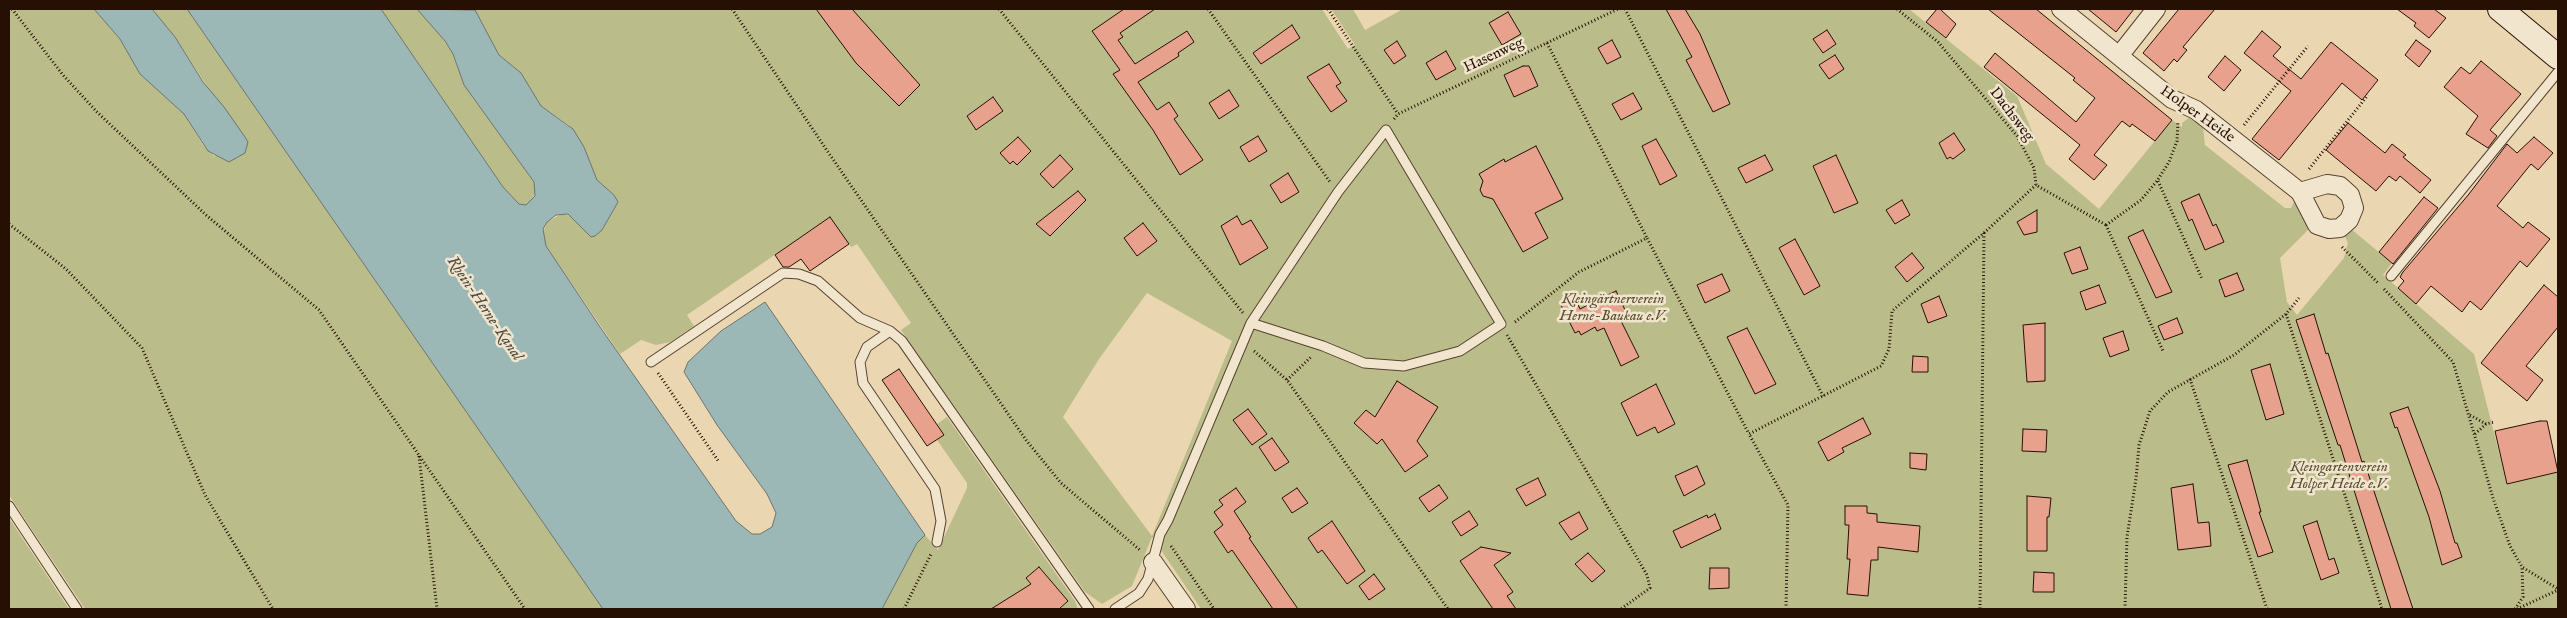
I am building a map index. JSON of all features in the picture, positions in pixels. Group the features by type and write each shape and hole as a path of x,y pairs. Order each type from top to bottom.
{"street":[{"name":"Holper Heide","path":"2061,9 2172,99 2196,110 2297,190"},
{"path":"2119,56 2156,9"},
{"path":"2500,9 2558,56"},
{"path":"1153,562 1186,609"}],"lane":[{"path":"2391,276 2558,72"},
{"path":"1115,609 1139,593 1148,579 1160,534 1168,520 1251,323 1338,192 1386,130 1501,324 1460,351 1404,366 1364,363 1323,346 1251,323"},
{"path":"651,362 783,273 799,274 818,281 860,318 890,331 902,341 1089,609"},
{"path":"890,331 867,347 860,362 863,383 935,489 941,521 937,542"},
{"path":"9,506 76,609"}],"path":[{"path":"12,9 63,75 97,112 206,215 319,310 402,426 419,456 525,609"},
{"path":"732,9 1026,440 1061,483 1153,562"},
{"path":"999,9 1251,323"},
{"path":"1208,9 1338,192"},
{"path":"1328,9 1398,114"},
{"name":"Hasenweg","path":"1386,130 1398,114 1618,9"},
{"path":"1625,9 1823,396"},
{"name":"Dachsweg","path":"1898,9 1938,42 2017,136 2034,168 2036,185"},
{"path":"1547,44 1749,434 1788,505 1786,609"},
{"path":"2233,139 2308,46"},
{"path":"2297,190 2368,95"},
{"path":"2106,225 2141,200 2158,181 2169,162 2177,141 2183,105"},
{"path":"2158,181 2202,278"},
{"path":"1749,434 1881,366 1889,349 1892,311 1984,233 2036,185 2106,225 2162,351"},
{"path":"9,224 66,269 142,348 205,495 273,609"},
{"path":"1980,609 1984,233"},
{"path":"1621,609 1650,588 1647,575 1501,324 1515,322 1579,272 1647,238"},
{"path":"2341,246 2453,362 2492,498 2510,546 2522,567 2558,590"},
{"path":"2125,609 2127,537 2139,445 2150,411 2168,392 2234,355 2286,314 2299,298"},
{"path":"2286,314 2382,609"},
{"path":"1242,341 1288,380 1448,609"},
{"path":"1288,380 1323,346"},
{"path":"651,362 719,462"},
{"path":"2190,379 2267,609"},
{"path":"2469,415 2486,424"},
{"path":"2475,434 2486,424 2494,422"},
{"path":"419,456 437,609"},
{"path":"1160,534 1172,547 1214,609"},
{"path":"904,609 937,542"},
{"path":"2516,609 2523,597 2522,567"},
{"path":"2516,609 2558,590"}],"green space":[{"path":"9,9 94,9 120,39 141,74 184,114 203,145 215,157 212,94 175,37 152,9 187,9 603,609 85,609 9,495"},
{"path":"381,9 417,9 437,30 453,54 464,85 534,182 536,192 530,202 526,205 519,204 503,187"},
{"name":"Kleingärtnerverein Herne-Baukau e.V.","path":"474,9 1322,9 1348,49 1355,45 1331,9 1353,9 1365,30 1403,9 1909,9 2017,96 2046,164 2099,209 2172,120 2182,127 2182,123 2191,116 2203,126 2205,145 2285,208 2291,208 2295,200 2310,228 2280,258 2287,302 2297,315 2344,258 2348,243 2344,234 2351,229 2392,263 2383,275 2474,354 2507,484 2558,472 2558,609 1201,609 1152,537 1132,586 1102,604 1085,592 901,330 911,323 857,244 851,247 830,217 687,315 694,326 670,342 656,345 641,340 620,354 546,246 543,233 547,222 563,213 602,230 618,202 614,195 597,180 584,147 569,125 541,106 521,73 499,55","holes":["1147,293 1232,341 1152,536 1063,417 1099,359"]},
{"path":"947,417 1075,601 1078,609 1059,609 1068,601 1039,567 1026,578 1035,589 1022,609 1016,609 1009,598 1002,603 1006,609 882,609 920,538 925,535 938,550 967,488 967,483 937,440 944,435 937,424"},
{"path":"9,518 69,609 11,609 9,607"}],"water":[{"path":"94,9 152,9 175,37 203,82 224,107 245,137 248,142 245,153 229,162 208,151 184,114 140,74 120,39"},
{"name":"Rhein-Herne-Kanal","path":"187,9 381,9 503,187 519,204 526,205 535,196 534,182 464,85 453,54 445,41 417,9 475,10 499,55 521,73 541,106 573,129 584,147 597,180 614,195 618,202 602,230 591,237 568,214 556,215 547,222 543,229 546,246 600,327 736,521 752,534 760,534 772,527 776,513 767,494 717,425 684,372 688,362 721,331 765,302 925,535 917,543 882,609 603,609"}],"building":[{"path":"816,9 852,9 920,85 899,106 856,63"},
{"path":"1124,9 1155,9 1120,33 1123,37 1118,40 1135,64 1187,31 1194,42 1178,53 1179,56 1138,82 1157,110 1169,102 1178,116 1174,119 1203,160 1180,175 1153,130 1113,74 1120,70 1092,31"},
{"path":"1666,9 1685,9 1700,34 1730,104 1713,112 1686,60 1692,57"},
{"path":"1937,9 1940,9 1956,24 1946,38 1926,22"},
{"path":"1988,9 2036,9 2172,120 2155,141 2132,124 2130,127 2122,121 2094,155 2107,165 2094,180 2069,159 2080,145 1984,67 1995,53 2076,122 2095,98 2073,80 2075,78"},
{"path":"2088,9 2134,9 2116,32"},
{"path":"2179,9 2215,9 2183,47 2187,50 2177,62 2174,59 2164,71 2143,53"},
{"path":"2397,9 2434,9 2446,18 2429,38 2414,26 2416,23"},
{"path":"1508,12 1521,34 1502,45 1489,23"},
{"path":"1292,25 1300,38 1261,64 1253,53"},
{"path":"1827,30 1836,44 1823,53 1813,39"},
{"path":"2262,31 2281,47 2273,56 2301,79 2331,42 2378,80 2362,100 2342,83 2279,160 2252,139 2291,91 2244,53"},
{"path":"1612,40 1621,57 1607,64 1598,48"},
{"path":"2416,40 2431,51 2419,67 2405,55"},
{"path":"1397,41 1406,56 1394,64 1384,50"},
{"path":"1446,51 1456,69 1436,80 1426,63"},
{"path":"1835,55 1844,69 1829,79 1819,65"},
{"path":"2225,56 2241,70 2224,91 2208,77"},
{"path":"2481,61 2521,94 2490,130 2497,136 2488,148 2466,134 2478,116 2444,87 2461,67 2470,74"},
{"path":"1329,64 1341,83 1336,86 1347,101 1331,112 1307,77"},
{"path":"1523,66 1529,66 1538,86 1514,97 1504,75"},
{"path":"1229,90 1239,106 1219,119 1209,103"},
{"path":"1633,93 1642,109 1621,120 1612,104"},
{"path":"993,97 1003,111 976,130 967,116"},
{"path":"2348,123 2385,153 2392,144 2406,155 2403,157 2431,180 2420,193 2400,176 2396,181 2389,176 2376,191 2326,150"},
{"path":"1954,133 1965,150 1953,159 1950,157 1947,159 1939,143"},
{"path":"1258,136 1267,151 1249,162 1240,147"},
{"path":"1018,137 1031,151 1017,165 1013,161 1010,164 1000,153"},
{"path":"2534,137 2553,153 2538,170 2531,164 2497,206 2523,228 2528,222 2550,239 2527,267 2520,261 2481,310 2470,301 2462,312 2431,286 2416,304 2398,288 2404,281 2400,277 2403,272 2469,194 2507,144 2517,153"},
{"path":"1656,139 1677,176 1660,185 1642,146"},
{"path":"1536,146 1563,199 1535,213 1548,238 1523,252 1493,199 1483,196 1480,190 1483,181 1479,174 1504,159 1505,162"},
{"path":"1060,155 1073,169 1053,188 1040,174"},
{"path":"1765,155 1773,170 1746,183 1738,168"},
{"path":"1836,155 1858,203 1834,213 1813,166"},
{"path":"1288,173 1299,192 1281,203 1270,185"},
{"path":"1078,191 1086,200 1050,236 1036,224"},
{"path":"2199,194 2213,226 2216,224 2224,242 2205,250 2192,219 2189,221 2181,202"},
{"path":"2424,197 2438,208 2393,264 2379,252"},
{"path":"1902,200 1910,215 1895,224 1886,210"},
{"path":"2037,210 2037,232 2024,235 2017,222"},
{"path":"1237,216 1242,225 1251,220 1268,248 1240,265 1221,226"},
{"path":"830,217 849,244 810,271 801,259 789,267 783,267 775,255"},
{"path":"1143,223 1157,241 1137,256 1124,238"},
{"path":"2143,230 2172,292 2156,298 2128,237"},
{"path":"1795,239 1820,286 1804,295 1779,248"},
{"path":"2080,247 2088,269 2072,274 2064,253"},
{"path":"1912,253 1924,268 1907,282 1895,267"},
{"path":"2237,273 2244,290 2225,297 2219,280"},
{"path":"1722,274 1730,291 1705,303 1697,285"},
{"path":"2099,285 2106,303 2086,310 2080,292"},
{"path":"2544,285 2558,297 2558,327 2526,366 2543,380 2527,401 2481,363"},
{"path":"1616,291 1626,312 1618,315 1639,357 1621,366 1604,328 1597,331 1595,327 1581,335 1579,331 1575,333 1561,305 1575,298 1580,309"},
{"path":"1939,296 1947,316 1928,323 1921,304"},
{"path":"2314,314 2362,462 2364,461 2413,609 2391,609 2340,445 2338,445 2296,320"},
{"path":"2177,318 2183,333 2164,340 2158,326"},
{"path":"2045,323 2045,381 2027,382 2023,325"},
{"path":"1747,328 1776,384 1755,394 1727,337"},
{"path":"2123,331 2129,350 2110,357 2103,338"},
{"path":"1913,356 1928,357 1928,372 1912,372"},
{"path":"2270,364 2284,414 2266,420 2251,370"},
{"path":"899,369 944,435 927,446 882,380"},
{"path":"1397,381 1438,407 1417,441 1428,456 1405,472 1382,439 1377,444 1354,423 1366,410 1375,417"},
{"path":"1656,384 1675,424 1658,433 1655,427 1637,436 1621,403"},
{"path":"2408,407 2440,491 2455,543 2457,543 2462,557 2442,565 2429,517 2397,427 2395,428 2390,413"},
{"path":"1248,409 1267,434 1252,445 1233,420"},
{"path":"1863,418 1871,434 1842,448 1844,452 1828,461 1818,442"},
{"path":"2547,421 2558,472 2507,484 2495,431"},
{"path":"2023,429 2047,430 2046,452 2022,451"},
{"path":"1272,438 1289,462 1275,471 1259,447"},
{"path":"1910,453 1927,454 1926,470 1910,468"},
{"path":"2247,460 2261,512 2259,512 2273,552 2258,557 2228,465"},
{"path":"1697,466 1705,484 1684,496 1675,476"},
{"path":"1538,478 1546,495 1526,506 1516,489"},
{"path":"2193,484 2198,523 2209,522 2211,546 2178,550 2171,488"},
{"path":"1439,485 1448,498 1429,512 1419,498"},
{"path":"1236,488 1246,502 1234,511 1251,537 1249,538 1298,609 1273,609 1232,550 1228,553 1214,532 1223,525 1214,512 1223,505 1219,500"},
{"path":"1297,488 1308,503 1292,513 1282,498"},
{"path":"2027,496 2051,498 2049,517 2047,517 2047,551 2027,551"},
{"path":"1845,506 1867,506 1867,513 1877,514 1877,522 1920,526 1918,552 1878,547 1878,560 1871,560 1868,596 1847,594 1850,559 1847,559 1849,525 1845,525"},
{"path":"1469,511 1478,525 1461,536 1452,522"},
{"path":"1579,512 1588,529 1571,540 1559,523"},
{"path":"1715,514 1721,529 1681,548 1673,531 1707,515 1708,518"},
{"path":"1332,521 1365,571 1347,584 1322,550 1318,553 1308,538"},
{"path":"2317,521 2329,560 2334,558 2339,573 2321,580 2303,526"},
{"path":"1481,547 1511,553 1494,565 1513,592 1507,596 1516,609 1493,609 1460,561"},
{"path":"1588,553 1605,571 1592,582 1575,564"},
{"path":"1039,567 1068,601 1059,609 991,609 1031,584 1026,578"},
{"path":"1710,568 1729,568 1729,588 1709,589"},
{"path":"2034,572 2054,573 2054,592 2033,592"},
{"path":"1374,574 1385,589 1369,600 1359,586"}],"park label":[{"name":"Kleingartenverein Holper Heide e.V.","path":"2339,476"}]}
